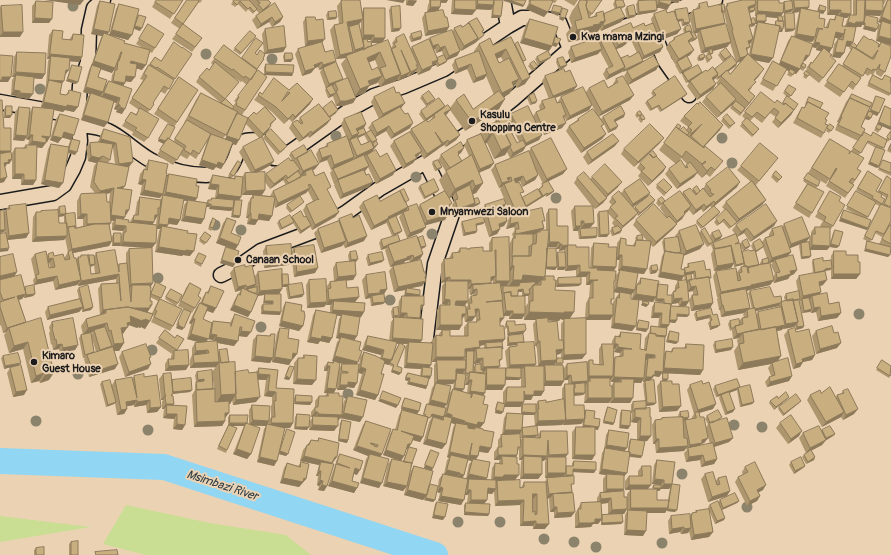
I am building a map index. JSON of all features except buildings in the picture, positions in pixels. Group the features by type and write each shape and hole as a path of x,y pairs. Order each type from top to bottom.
{"street":[{"path":"0,202 53,193 64,185 73,169 78,157 80,141 78,121 80,86 88,62 89,30 94,8 103,0"},
{"path":"503,0 508,26"},
{"path":"221,275 241,265 261,250 317,230 347,212 379,189 426,162 479,126 513,99 570,49 648,18 700,2 715,0"},
{"path":"0,102 78,121 107,130 155,163 176,171 206,175 227,170 231,166 239,146 245,141 261,141 274,158 282,158 354,107 374,96 404,86 444,69 522,18 542,18 559,22 570,49"},
{"path":"648,18 665,61 689,95"},
{"path":"426,162 452,214 435,264 426,338"}],"green space":[{"path":"126,505 210,523 286,535 311,555 146,555 103,544"},
{"path":"0,516 91,527 0,542"}],"waterway":[{"name":"Msimbazi River","path":"0,461 164,467 435,555"}],"place":[{"name":"Kwa mama Mzingi","path":"573,37"},
{"name":"Kasulu Shopping Centre","path":"472,121"},
{"name":"Mnyamwezi Saloon","path":"432,212"},
{"name":"Canaan School","path":"238,260"},
{"name":"Kimaro Guest House","path":"34,362"}]}
